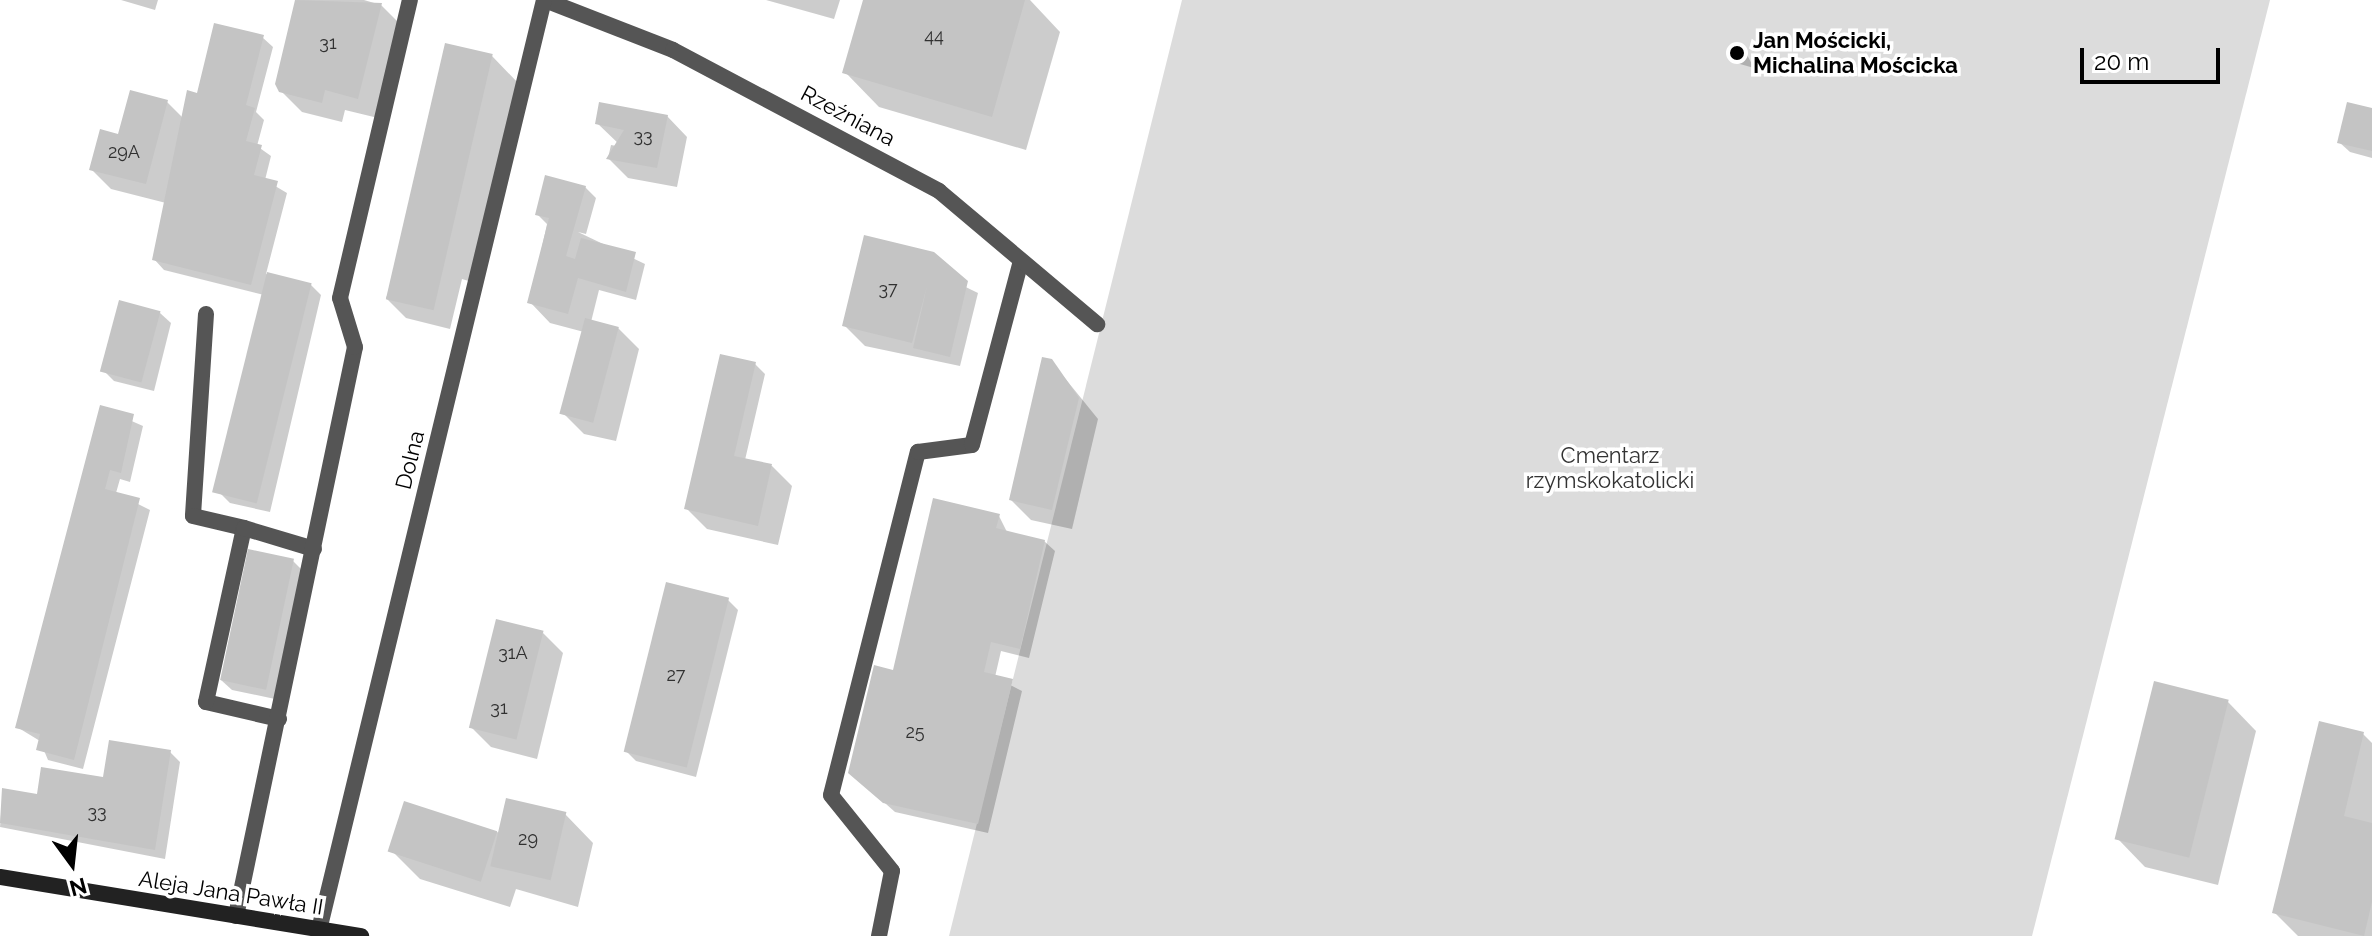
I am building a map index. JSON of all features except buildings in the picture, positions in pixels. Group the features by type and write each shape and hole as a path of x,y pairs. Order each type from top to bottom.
{"street":[{"path":"236,916 355,347 340,298 410,0"},
{"name":"Rzeźniana","path":"545,0 673,50 939,191 1097,324"},
{"name":"Dolna","path":"319,930 545,0"},
{"path":"879,936 892,871 831,795 918,452 972,445 1021,261"},
{"path":"206,314 193,516 314,549"},
{"path":"244,528 206,702 279,719"},
{"name":"Aleja Jana Pawła II","path":"0,877 361,936"}],"green space":[{"name":"Cmentarz rzymskokatolicki","path":"1182,0 2270,0 2032,936 949,936"}],"place":[{"name":"Jan Mościcki, Michalina Mościcka","path":"1737,53"}]}
